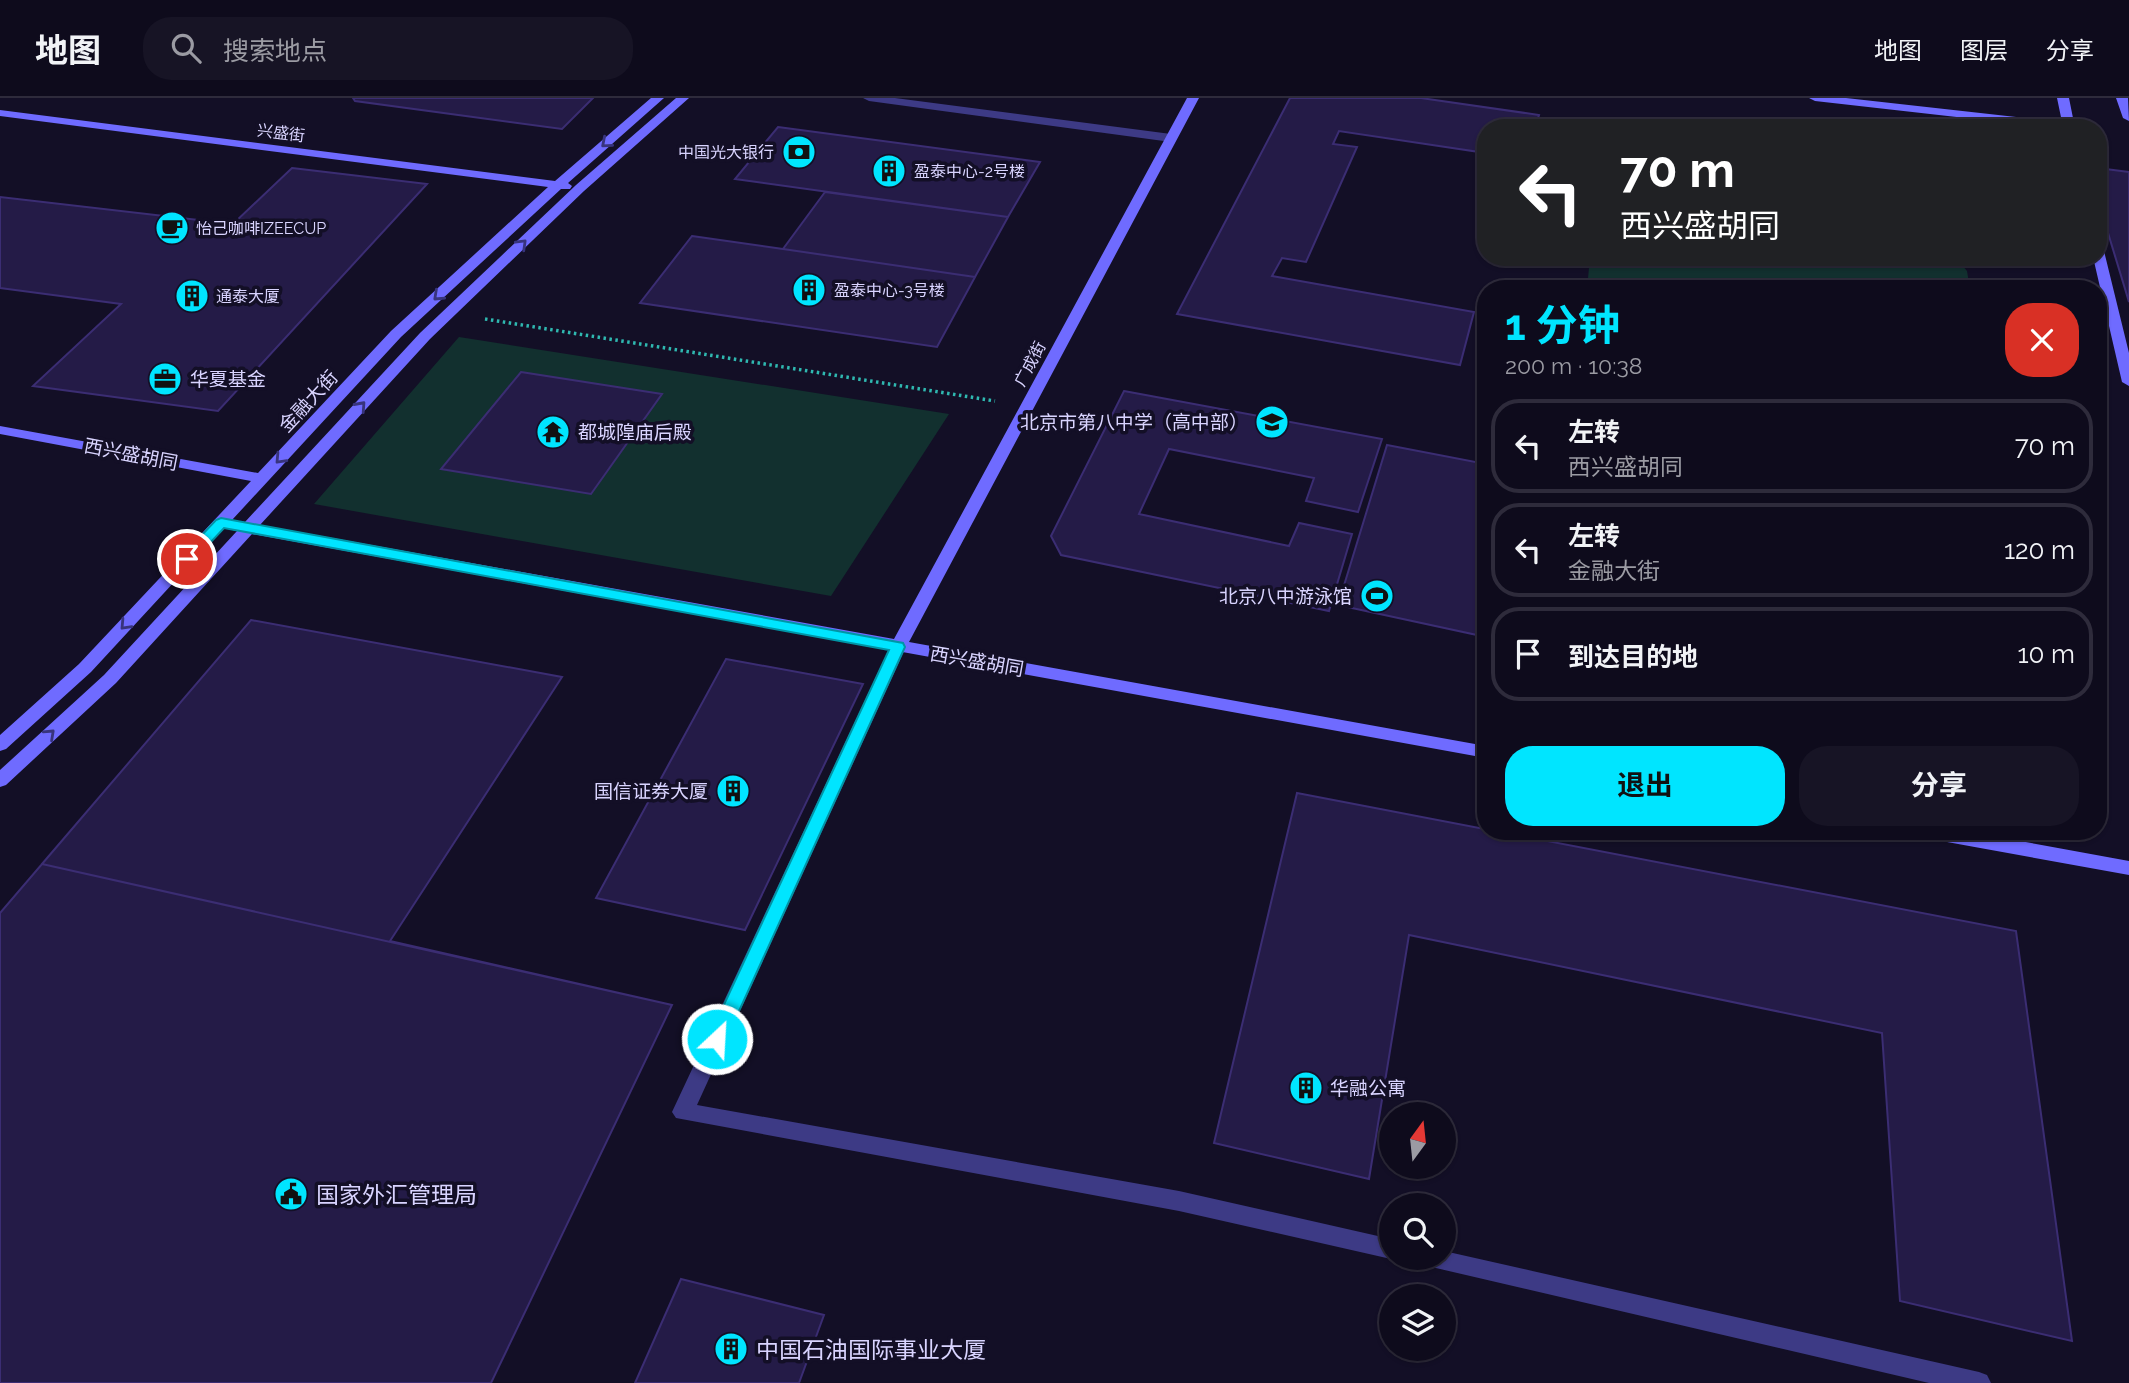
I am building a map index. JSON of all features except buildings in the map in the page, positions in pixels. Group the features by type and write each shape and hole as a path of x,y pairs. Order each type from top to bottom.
{"main road":[{"name":"金融大街","path":"0,745 85,668 396,334 558,185 658,98"},
{"path":"0,780 110,679 425,336 580,188 682,98"},
{"name":"广成街","path":"898,647 1192,98"},
{"path":"1815,98 1999,119"},
{"path":"2063,98 2067,119"},
{"path":"2122,98 2129,118"},
{"name":"兴盛街","path":"0,113 580,188"},
{"path":"2107,289 2129,382"},
{"name":"西兴盛胡同","path":"0,430 261,478"},
{"name":"西兴盛胡同","path":"221,523 1477,750"},
{"path":"1975,840 2129,868"}],"street":[{"path":"869,98 1171,138"},
{"path":"898,647 683,1112 1179,1201 1379,1246"},
{"path":"1456,1264 1979,1383"}],"path":[{"path":"450,314 1027,406"}],"green space":[{"path":"1589,266 1963,266 1968,280 1588,280"},
{"path":"459,337 949,414 831,596 314,504"}],"place":[{"name":"中国光大银行","path":"799,152"},
{"name":"盈泰中心-2号楼","path":"889,171"},
{"name":"怡己咖啡IZEECUP","path":"172,228"},
{"name":"盈泰中心-3号楼","path":"809,290"},
{"name":"通泰大厦","path":"192,296"},
{"name":"华夏基金","path":"165,379"},
{"name":"北京市第八中学（高中部）","path":"1272,422"},
{"name":"都城隍庙后殿","path":"553,432"},
{"name":"北京八中游泳馆","path":"1377,596"},
{"name":"国信证券大厦","path":"733,791"},
{"name":"华融公寓","path":"1306,1088"},
{"name":"国家外汇管理局","path":"291,1194"},
{"name":"中国石油国际事业大厦","path":"731,1349"}],"route":[{"path":"187,559 221,523 898,647 717,1039"}]}
